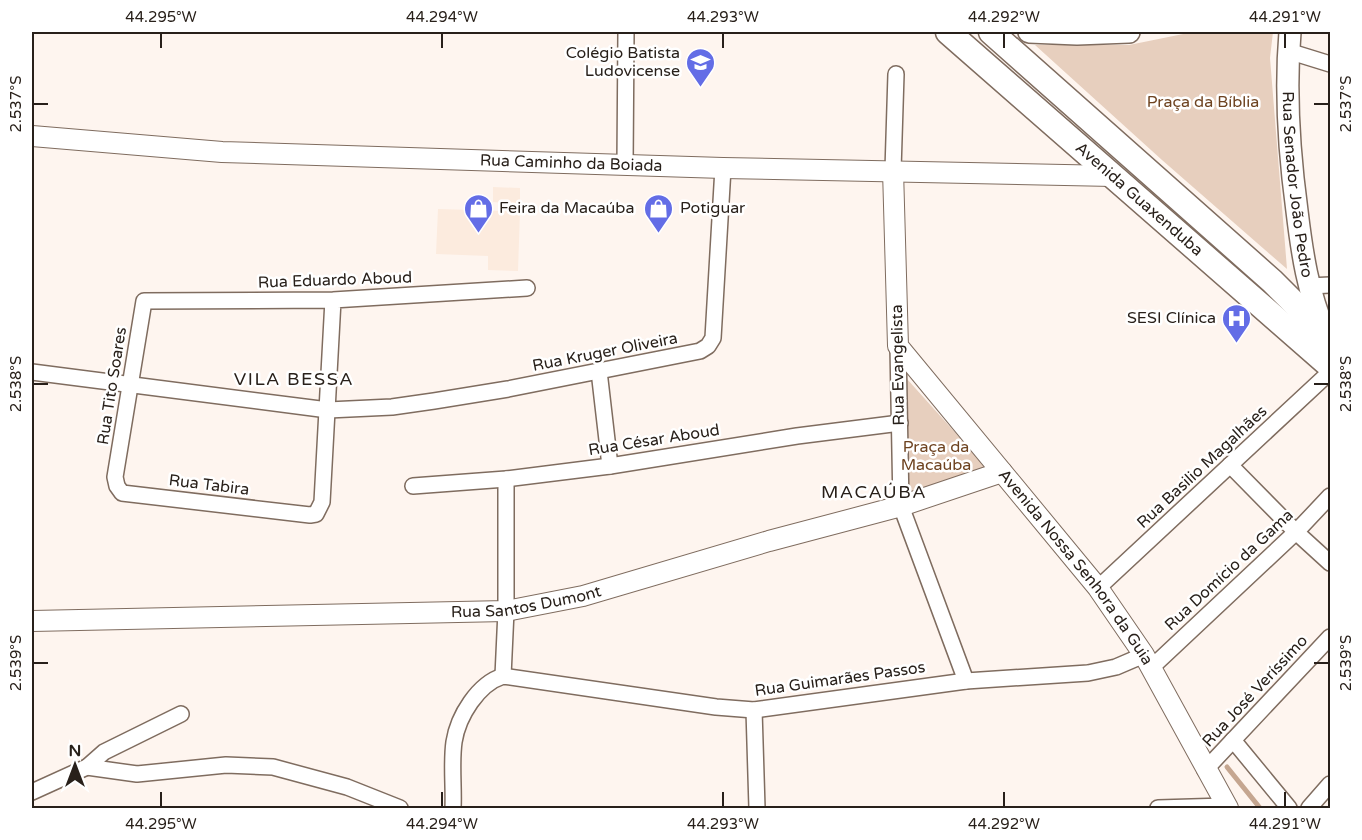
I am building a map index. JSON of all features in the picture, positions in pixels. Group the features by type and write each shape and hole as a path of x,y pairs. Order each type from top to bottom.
{"main road":[{"name":"Avenida Guaxenduba","path":"948,32 1330,366"},
{"name":"Avenida Guaxenduba","path":"991,32 1272,281 1328,337"},
{"path":"1029,32 1077,34 1129,32"},
{"name":"Rua Senador João Pedro","path":"1289,41 1288,108 1293,180 1309,286 1328,337"},
{"path":"1113,176 1126,172 1144,177 1245,267 1272,281"}],"street":[{"path":"625,164 626,32"},
{"path":"1289,41 1330,64"},
{"name":"Rua Evangelista","path":"896,74 893,170 901,506 966,681"},
{"name":"Rua Caminho da Boiada","path":"32,136 222,152 723,168 1113,176"},
{"name":"Rua Kruger Oliveira","path":"32,372 328,410 392,407 434,401 508,389 700,351 708,346 713,338 723,168"},
{"path":"1309,286 1330,285"},
{"name":"Rua Eduardo Aboud","path":"144,301 333,300 527,288"},
{"path":"328,410 333,300"},
{"name":"Rua Tito Soares","path":"115,477 132,385 144,301"},
{"name":"Avenida Nossa Senhora da Guia","path":"898,346 1098,588 1147,662 1226,807"},
{"path":"599,371 610,466"},
{"name":"Rua Basilio Magalhães","path":"1098,588 1330,372"},
{"name":"Rua Tabira","path":"115,477 122,493 316,514 322,502 328,410"},
{"name":"Rua César Aboud","path":"413,486 506,479 610,466 797,436 900,423"},
{"path":"1230,465 1330,563"},
{"name":"Rua Santos Dumont","path":"32,621 506,611 583,596 901,506 1002,472"},
{"path":"453,808 454,741 460,724 473,698 494,679 503,676 506,611 506,479"},
{"name":"Rua Domício da Gama","path":"1147,662 1296,532 1330,496"},
{"name":"Rua José Veríssimo","path":"1205,770 1330,637"},
{"name":"Rua Guimarães Passos","path":"503,676 716,707 754,710 966,681 1088,673 1147,662"},
{"path":"754,710 757,808"},
{"path":"32,792 87,767 104,752 181,714"},
{"path":"1233,740 1289,808"},
{"path":"87,767 137,774 226,765 273,767 347,788 400,808"},
{"path":"1309,808 1330,784"},
{"path":"1158,808 1226,807"}],"shaded area":[{"name":"Feira da Macaúba","path":"493,187 520,188 520,206 512,205 511,211 520,211 518,271 488,270 488,256 436,254 438,209 504,211 504,203 493,202"}],"green space":[{"name":"Praça da Bíblia","path":"1193,32 1273,32 1270,58 1287,269 1035,45 1129,45"},
{"name":"Praça da Macaúba","path":"907,379 988,469 907,498"}],"waterway":[{"path":"1227,767 1260,808"}],"place":[{"name":"Colégio Batista Ludovicense","path":"701,88"},
{"name":"Feira da Macaúba","path":"478,234"},
{"name":"Potiguar","path":"659,234"},
{"name":"SESI Clínica","path":"1237,344"}],"district":[{"name":"VILA BESSA","path":"294,379"},
{"name":"MACAÚBA","path":"874,492"}]}
